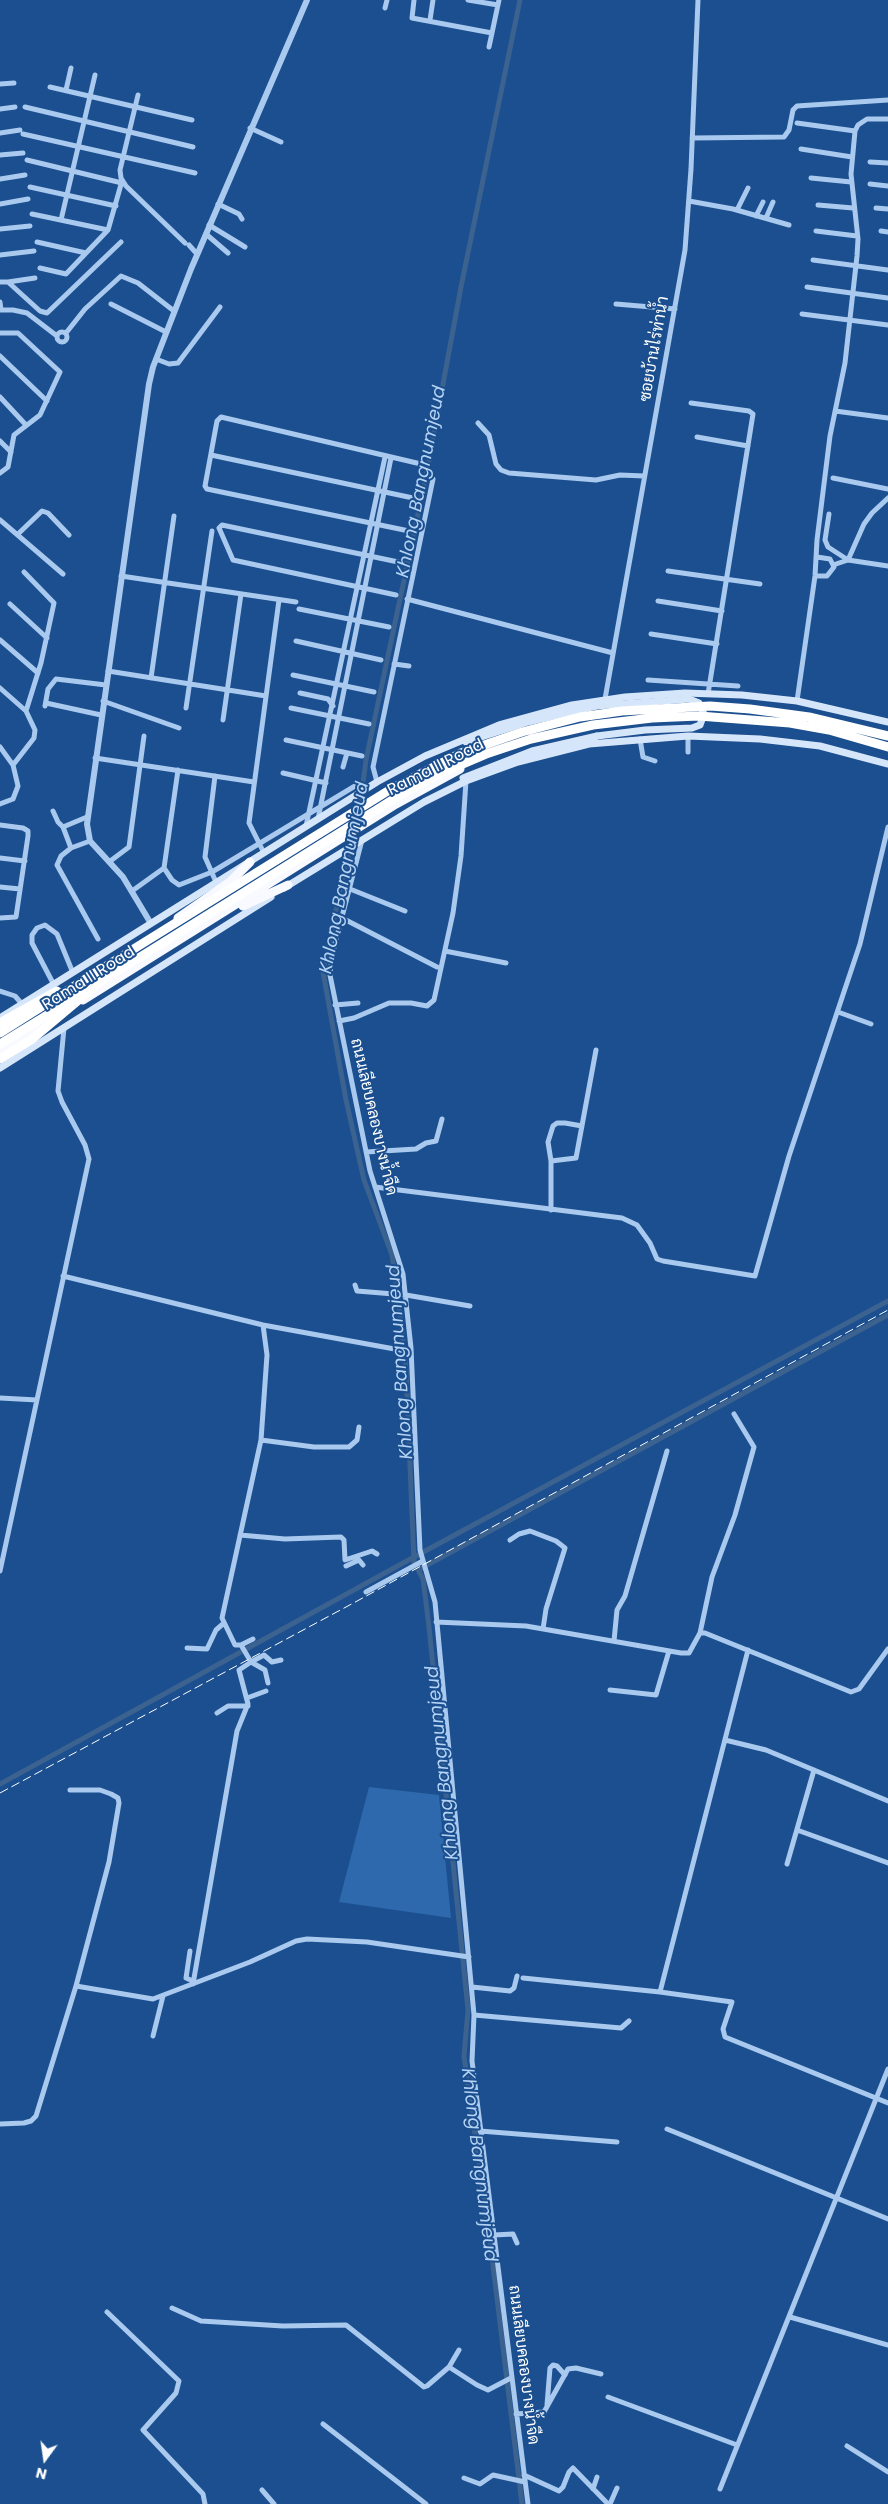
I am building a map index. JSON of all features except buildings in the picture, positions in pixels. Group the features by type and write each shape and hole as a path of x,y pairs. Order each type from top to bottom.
{"highway":[{"name":"Rama II Road","path":"0,1034 398,786 478,746 534,727 601,712 678,705 747,707 824,718 888,736"},
{"path":"0,1034 391,789 461,754 515,734 567,720 622,711 710,706 750,708 809,716 888,736"},
{"path":"0,1044 404,793 462,764 531,739 573,728 612,722 699,716 790,723 829,730 888,748"},
{"name":"Rama II Road","path":"0,1052 434,782 490,756 542,738 609,725 683,718 750,721 826,732 888,748"},
{"path":"175,926 178,919 186,911 230,882 250,862"},
{"path":"186,936 288,885"},
{"path":"0,1023 38,1001 95,973"},
{"path":"0,1060 47,1028 100,982"}],"main road":[{"name":"Rama II Road","path":"0,1018 150,922 264,854 374,784 444,747 499,725 564,707 605,699 664,694 708,694 797,701 888,722"},
{"path":"407,765 512,726 596,706 690,699 699,703 704,714 700,725 692,728 644,730 597,736 554,745 500,762 458,781 424,802"},
{"name":"Rama II Road","path":"0,1068 288,885 424,802 466,781 518,762 589,744 688,736 760,738 820,746 888,764"}],"street":[{"path":"150,922 132,891 90,841 87,817 149,384 156,359 197,254 306,0"},
{"path":"385,8 387,0"},
{"path":"414,0 411,17 492,33"},
{"path":"430,20 433,0"},
{"path":"468,0 498,2 489,46"},
{"name":"ซอยบ้านไร่ท่าน้ำ","path":"605,699 685,250 698,0"},
{"path":"66,90 71,68"},
{"path":"61,220 95,75"},
{"path":"0,84 14,83"},
{"path":"50,87 192,120"},
{"path":"40,268 66,274 108,230 123,184 119,172 138,95"},
{"path":"692,138 784,137 789,130 791,115 797,106 888,100"},
{"path":"25,106 194,147"},
{"path":"0,109 15,107"},
{"path":"797,701 815,576 817,531 830,436 845,363 855,266 857,236 851,182 855,131 862,121 888,119"},
{"path":"798,123 855,131"},
{"path":"250,128 281,142"},
{"path":"0,133 22,132 195,173"},
{"path":"801,149 852,157"},
{"path":"0,155 23,153"},
{"path":"27,160 123,184 197,254"},
{"path":"870,162 888,163"},
{"path":"0,179 25,176"},
{"path":"811,178 851,182"},
{"path":"870,184 888,186"},
{"path":"30,187 116,206"},
{"path":"737,210 748,188"},
{"path":"0,204 28,199"},
{"path":"689,201 737,210 789,225"},
{"path":"756,216 763,202"},
{"path":"766,218 773,202"},
{"path":"218,204 240,214 242,219"},
{"path":"818,205 853,208"},
{"path":"876,208 888,209"},
{"path":"32,214 108,230"},
{"path":"209,225 245,247"},
{"path":"0,230 30,226"},
{"path":"816,231 857,236"},
{"path":"881,231 888,232"},
{"path":"206,234 228,253"},
{"path":"37,242 86,253"},
{"path":"8,282 40,311 47,313 121,242"},
{"path":"0,255 34,251"},
{"path":"813,260 888,270"},
{"path":"0,302 0,310 18,310 27,314 57,336 58,340 64,341 67,338 66,333 85,309 121,276 138,283 174,312"},
{"path":"0,282 35,278"},
{"path":"806,287 888,298"},
{"path":"111,304 166,332"},
{"path":"616,304 675,309"},
{"path":"156,359 170,364 178,363 220,307"},
{"path":"802,314 888,325"},
{"path":"0,333 18,333 60,372 40,416 14,435 8,467 0,473"},
{"path":"0,356 47,401"},
{"path":"0,397 26,425"},
{"path":"691,403 752,413 754,419 708,694"},
{"path":"835,411 888,418"},
{"path":"409,531 206,489 204,486 218,419 223,416 421,464"},
{"path":"478,423 489,435 496,464 501,470 509,473 602,480 620,475 644,476"},
{"path":"696,437 748,446"},
{"path":"0,441 11,452"},
{"path":"211,455 414,498"},
{"path":"306,827 315,794 365,555 374,524 388,457"},
{"path":"833,478 888,489"},
{"path":"374,784 373,767 433,479"},
{"path":"848,560 864,524 872,513 888,498"},
{"path":"18,534 42,511 48,513 69,535"},
{"path":"829,514 826,544 848,560"},
{"path":"151,678 174,516"},
{"path":"0,520 63,574"},
{"path":"318,819 365,589 374,524"},
{"path":"396,596 234,560 219,528 222,525 403,563"},
{"path":"186,708 212,531"},
{"path":"815,576 827,576 832,572 833,565 827,558 816,557"},
{"path":"833,565 848,560 888,566"},
{"path":"668,571 760,584"},
{"path":"24,572 54,600 47,638 26,711"},
{"path":"121,576 296,602"},
{"path":"222,720 241,594"},
{"path":"408,599 613,653"},
{"path":"264,854 249,823 280,600"},
{"path":"658,601 722,611"},
{"path":"10,604 47,638"},
{"path":"300,609 389,627"},
{"path":"651,634 717,644"},
{"path":"0,640 38,673"},
{"path":"296,641 381,660"},
{"path":"394,664 409,666"},
{"path":"108,671 266,696"},
{"path":"293,675 374,692"},
{"path":"101,715 45,704 48,689 56,679 106,685"},
{"path":"648,680 738,686"},
{"path":"0,688 26,711 35,734 13,764"},
{"path":"300,693 328,699 333,706"},
{"path":"103,701 179,728"},
{"path":"290,708 369,724"},
{"path":"109,862 128,847 144,736"},
{"path":"688,736 688,752"},
{"path":"640,739 643,757 655,761"},
{"path":"286,740 362,756"},
{"path":"0,747 13,764 18,786 16,796 0,804"},
{"path":"343,767 347,753"},
{"path":"95,758 254,782"},
{"path":"178,770 164,868 172,880 179,885 212,872 260,845 355,786"},
{"path":"283,773 326,783"},
{"path":"216,776 205,857 216,882"},
{"path":"339,1021 354,1018 389,1003 430,1005 436,995 461,856 466,781"},
{"path":"315,794 324,795"},
{"path":"53,811 58,822 63,827 71,848"},
{"path":"63,827 87,817"},
{"path":"0,825 13,825 28,831 16,917 1,916"},
{"path":"375,1188 630,1220 645,1234 657,1258 663,1261 755,1276 789,1156 860,944 888,827"},
{"path":"90,841 71,848 61,856 57,867 98,939"},
{"name":"ถนนเลียบคลองบางน้ำจืด","path":"360,841 330,970 335,1005 366,1152 375,1188 400,1258 410,1352 420,1550 434,1596 472,1987 474,2015 471,2055 510,2379 524,2475 523,2482 528,2504"},
{"path":"0,858 25,861"},
{"path":"132,891 164,868"},
{"path":"0,887 20,889"},
{"path":"350,889 405,911"},
{"path":"342,918 437,967"},
{"path":"54,985 32,943 32,935 37,928 45,926 57,934 73,972"},
{"path":"445,951 506,963"},
{"path":"0,991 15,996 22,1004"},
{"path":"335,1005 358,1003"},
{"path":"838,1012 871,1024"},
{"path":"0,1571 89,1154 58,1091 64,1028"},
{"path":"551,1161 576,1158 596,1050"},
{"path":"366,1152 416,1150 436,1141 442,1119"},
{"path":"552,1210 551,1161 548,1142 553,1126 557,1123 582,1126"},
{"path":"63,1276 263,1325 410,1352"},
{"path":"356,1284 356,1290 404,1295 470,1306"},
{"path":"263,1325 267,1355 261,1440 223,1610 224,1623 233,1643 242,1647 251,1662 265,1670 268,1683"},
{"path":"0,1398 37,1400"},
{"path":"436,1622 513,1625 614,1642 668,1655 689,1653 700,1633 712,1577 735,1514 754,1447 734,1414"},
{"path":"261,1440 314,1447 349,1447 357,1440 359,1427"},
{"path":"614,1642 617,1610 625,1596 667,1451"},
{"path":"510,1540 519,1534 530,1531 551,1539 565,1548 546,1610 543,1629"},
{"path":"240,1534 285,1539 341,1537 344,1540 345,1560 348,1569 359,1560 363,1566"},
{"path":"345,1560 372,1551 377,1554"},
{"path":"366,1592 421,1562"},
{"path":"187,1648 207,1649 216,1630 224,1623"},
{"path":"700,1633 710,1634 747,1654 851,1692 859,1689 888,1649"},
{"path":"242,1647 253,1639"},
{"path":"660,1992 747,1654"},
{"path":"193,1982 237,1731 248,1706 248,1698 239,1670 264,1655 272,1662 280,1660"},
{"path":"610,1690 656,1695 668,1655"},
{"path":"248,1698 266,1691"},
{"path":"216,1713 228,1706 248,1706"},
{"path":"725,1740 766,1750 888,1801"},
{"path":"787,1864 814,1770"},
{"path":"0,2124 24,2123 31,2121 36,2116 76,1986 109,1862 120,1803 118,1798 100,1790 70,1790"},
{"path":"797,1830 888,1863"},
{"path":"76,1986 147,1999 163,1996 296,1941 307,1939 367,1942 468,1957"},
{"path":"190,1951 186,1978 193,1982"},
{"path":"472,1987 510,1991 514,1988 517,1976"},
{"path":"523,1978 660,1992 732,2002 723,2029 724,2037 888,2103"},
{"path":"153,2036 163,1996"},
{"path":"474,2015 621,2028 629,2021"},
{"path":"720,2489 888,2069"},
{"path":"667,2129 888,2219"},
{"path":"480,2131 616,2142"},
{"path":"494,2235 513,2234 517,2243"},
{"path":"172,2308 201,2321 283,2326 346,2325 424,2386 427,2386 449,2367 459,2350"},
{"path":"108,2312 179,2381 176,2393 143,2430 203,2494 205,2504"},
{"path":"790,2317 888,2346"},
{"path":"547,2408 550,2368 553,2365 557,2366 565,2375"},
{"path":"449,2367 484,2388 493,2388 510,2379"},
{"path":"516,2414 540,2413 547,2408 565,2375 571,2368 601,2374"},
{"path":"608,2396 737,2445"},
{"path":"323,2424 426,2504"},
{"path":"847,2446 887,2469"},
{"path":"524,2475 559,2491 563,2488 569,2472 573,2468 609,2504 617,2488"},
{"path":"464,2478 480,2484 493,2475 523,2482"},
{"path":"593,2489 598,2477"},
{"path":"262,2490 274,2504"}],"shaded area":[{"path":"369,1787 439,1795 451,1918 339,1902"}],"waterway":[{"name":"Khlong Bangnumjeud","path":"358,821 366,760 426,476 461,287 520,0"},
{"name":"Khlong Bangnumjeud","path":"356,830 345,867 323,972 346,1100 364,1180 392,1255 401,1322 406,1370 414,1562 423,1579 429,1627 468,2010 464,2056 490,2241 522,2504"},
{"path":"0,1784 414,1557 888,1301"},
{"path":"418,1570 888,1315"}],"railway":[{"path":"0,1793 359,1600 888,1310"}]}
